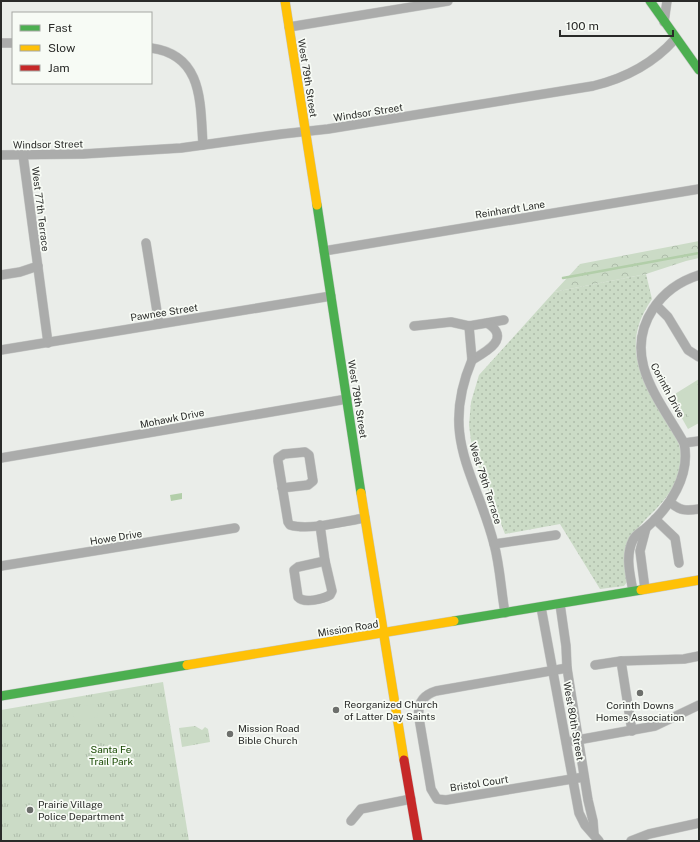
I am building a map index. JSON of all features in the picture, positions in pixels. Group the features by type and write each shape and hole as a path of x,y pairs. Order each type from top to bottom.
{"street":[{"name":"West 79th Street","path":"285,1 383,634 418,841"},
{"path":"289,27 448,1"},
{"path":"650,1 675,39 699,70"},
{"path":"664,22 666,1"},
{"name":"Windsor Street","path":"1,155 121,153 203,145 328,130 607,83 642,68 664,51 675,39"},
{"path":"1,43 12,42"},
{"path":"152,48 170,53 180,59 191,72 198,90 203,145"},
{"name":"West 77th Terrace","path":"23,155 48,342"},
{"name":"Reinhardt Lane","path":"324,251 699,189"},
{"path":"146,243 159,324"},
{"name":"West 77th Terrace","path":"1,275 38,266"},
{"name":"Corinth Drive","path":"633,591 629,554 636,534 646,528 670,502 682,480 686,453 684,443 647,377 641,360 641,335 648,316 666,293 685,280 699,275"},
{"name":"Pawnee Street","path":"1,350 331,296"},
{"path":"656,305 668,317 688,350 699,357"},
{"path":"414,326 451,322 469,326 504,320"},
{"path":"472,360 492,349 495,345 497,340 494,329 487,323"},
{"name":"West 79th Terrace","path":"469,326 472,360 466,375 460,401 460,439 467,469 494,544 505,613"},
{"name":"Mohawk Drive","path":"1,458 347,399"},
{"path":"684,443 699,441"},
{"path":"282,488 308,485 313,481 312,465 308,453 305,452 280,456 278,461 282,488 290,525 320,524 365,518"},
{"path":"670,502 677,508 686,512 699,509"},
{"path":"655,519 675,538 679,563"},
{"path":"320,524 325,561 332,591 330,595 304,601 300,600 298,597 294,570 298,567 325,561"},
{"name":"Howe Drive","path":"1,566 235,528"},
{"path":"645,589 640,551 646,528"},
{"path":"494,544 556,535"},
{"name":"Mission Road","path":"1,696 383,634 699,580"},
{"name":"West 80th Street","path":"560,604 566,646 567,668 578,740 596,838"},
{"name":"West 80th Street","path":"541,607 579,813 585,825 596,838"},
{"path":"595,665 621,661 684,660 699,656"},
{"path":"621,661 632,731"},
{"name":"Bristol Court","path":"567,668 436,690 429,693 423,699 418,710 418,714 430,789 437,799 446,800 584,777"},
{"path":"566,742 655,726 699,705"},
{"path":"351,821 361,809 411,799"},
{"path":"631,841 650,834 699,823"}],"green space":[{"path":"699,241 699,258 646,274 554,292 580,264"},
{"path":"646,274 652,299 642,316 637,331 636,346 638,360 642,375 678,441 681,464 676,481 668,496 641,524 634,534 627,582 624,586 600,589 560,524 505,534 472,449 469,425 471,402 479,375 554,292"},
{"path":"699,379 699,423 688,429 670,397"},
{"path":"699,384 699,398 684,407 678,397"},
{"path":"699,403 699,417 692,422 685,411"},
{"name":"Santa Fe Trail Park","path":"163,682 189,841 1,841 1,710"},
{"path":"96,704 98,717 75,722 72,708"},
{"path":"195,726 202,730 205,727 208,729 210,742 182,747 179,728"}],"shaded area":[{"path":"182,493 182,499 171,501 170,495"}],"waterway":[{"path":"563,278 699,253"}],"traffic: fast":[{"path":"650,1 699,70"},
{"path":"317,205 361,493"},
{"path":"454,621 641,590"},
{"path":"1,696 187,665"}],"traffic: slow":[{"path":"285,1 317,205"},
{"path":"361,493 404,760"},
{"path":"641,590 699,580"},
{"path":"187,665 454,621"}],"traffic: jam":[{"path":"404,760 418,841"}],"place":[{"name":"Corinth Downs Homes Association","path":"640,693"},
{"name":"Reorganized Church of Latter Day Saints","path":"336,710"},
{"name":"Mission Road Bible Church","path":"230,734"},
{"name":"Prairie Village Police Department","path":"30,810"}]}
